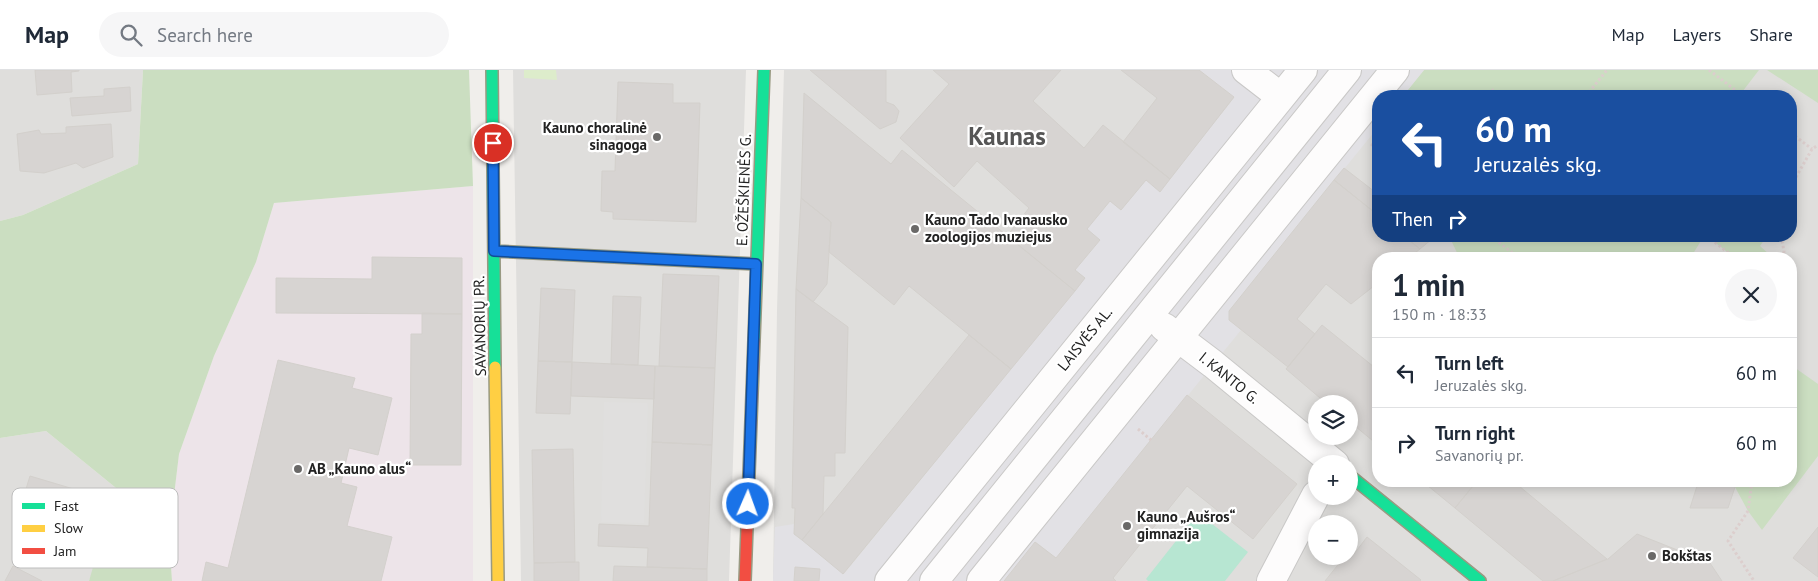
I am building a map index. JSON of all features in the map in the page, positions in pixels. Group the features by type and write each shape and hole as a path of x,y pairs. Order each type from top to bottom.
{"street":[{"name":"SAVANORIŲ PR.","path":"492,70 498,581"},
{"name":"E. OŽEŠKIENĖS G.","path":"745,581 764,70"},
{"path":"1246,70 1292,83 1365,139"},
{"path":"934,581 1347,70"},
{"path":"1386,90 1395,70"},
{"name":"LAISVĖS AL.","path":"889,581 1292,83"},
{"path":"982,581 1178,338 1365,139 1372,123"},
{"path":"494,251 756,264"},
{"name":"I. KANTO G.","path":"1121,294 1227,376 1324,455"},
{"path":"1358,482 1480,581"},
{"path":"1271,581 1311,505"}],"path":[{"path":"1591,90 1607,70"},
{"path":"1709,70 1735,90"},
{"path":"1797,138 1812,149"},
{"path":"1797,175 1812,149 1818,145"},
{"path":"1499,242 1511,252"},
{"path":"1715,242 1727,252"},
{"path":"1135,427 1151,440"},
{"path":"1751,487 1748,511 1728,541 1754,581"}],"shaded area":[{"path":"0,70 143,70 138,164 23,215 0,221"},
{"path":"513,70 746,70 729,581 521,581"},
{"path":"784,70 1818,70 1818,581 773,581 777,310"},
{"path":"1199,70 1424,70 1408,90 1372,90 1372,135 1229,311 1229,320 1241,330 1056,558 1036,542 1005,581 773,581 775,527 794,524 794,534 844,574 1085,278 1075,270 1087,229 1110,201 1121,210 1146,180 1160,191 1234,98"},
{"name":"AB „Kauno alus“","path":"473,186 473,581 172,581 171,568 178,568 178,488 175,488 179,454 214,356 256,262 274,203"},
{"path":"604,402 648,403 644,523 601,522"},
{"path":"46,431 116,488 12,488 12,568 94,568 89,581 0,581 0,438"}],"green space":[{"path":"143,70 469,70 473,186 274,203 256,262 214,356 179,454 175,488 116,488 46,431 0,438 0,221 23,215 138,164"},
{"path":"524,70 556,70 557,80 524,78"},
{"path":"1424,70 1759,70 1744,90 1408,90"},
{"path":"1767,70 1818,70 1818,103"},
{"path":"1452,242 1700,242 1694,252 1457,252"},
{"path":"1715,242 1763,242 1760,246 1767,252 1727,252"},
{"path":"1797,369 1818,384 1818,456 1797,484"},
{"path":"1735,487 1795,487 1762,530 1748,511"},
{"path":"1198,513 1248,552 1225,581 1148,581 1146,579"},
{"path":"93,568 171,568 172,581 89,581"}],"building":[{"path":"35,70 79,71 71,72 72,92 37,95"},
{"path":"810,70 886,70 886,102 894,105 899,111 896,122 880,129"},
{"path":"933,70 1061,70 1033,101 1084,148 1103,125 1170,179 1160,192 1146,180 1121,210 1110,201 1087,229 1100,240 1075,270 1085,278 1075,291 1007,236 1029,208 977,161 954,187 900,138 949,84"},
{"path":"1121,70 1199,70 1234,97 1170,179 1123,142 1157,98"},
{"name":"Kauno choralinė sinagoga","path":"618,82 673,84 673,103 700,103 696,222 613,219 613,212 601,211 602,171 615,171"},
{"path":"130,87 131,111 72,116 70,98 104,96 104,89"},
{"name":"Kauno Tado Ivanausko zoologijos muziejus","path":"804,93 891,164 902,150 1075,291 1011,369 909,286 894,305 829,252 831,222 801,198"},
{"path":"111,124 113,157 83,168 76,163 44,173 20,171 17,134 39,130 41,134 66,133 66,127"},
{"path":"1344,168 1372,190 1372,210 1334,180"},
{"path":"1334,180 1372,210 1372,242 1411,242 1420,249 1416,252 1372,252 1372,288 1351,304 1326,284 1297,319 1315,334 1288,367 1229,320 1229,311"},
{"path":"801,198 831,222 827,284 813,302 796,289"},
{"path":"1411,242 1428,242 1420,249"},
{"path":"372,257 462,258 462,314 276,313 276,278 372,279"},
{"path":"663,274 719,276 715,368 659,366"},
{"path":"541,288 575,290 572,362 538,361"},
{"path":"796,289 848,327 845,453 835,453 835,476 824,476 823,514 802,540 794,534 795,508 792,508"},
{"path":"613,296 641,297 638,365 611,364"},
{"path":"422,313 462,314 461,465 410,465 411,334 422,334"},
{"path":"1322,325 1372,365 1372,440 1358,428 1358,395 1316,395 1286,369"},
{"path":"969,335 1011,369 843,574 802,540"},
{"name":"AB „Kauno alus“","path":"278,360 355,378 352,388 392,398 378,455 349,448 341,483 357,487 347,526 392,537 381,581 202,581 206,562 228,568"},
{"path":"538,361 572,362 570,414 536,413"},
{"path":"572,362 655,366 654,399 571,396"},
{"path":"655,366 715,368 712,445 652,442"},
{"path":"1187,395 1297,484 1253,539 1187,486 1113,578 1116,581 1004,581 1035,542 1056,558"},
{"path":"652,442 712,445 707,569 647,567 648,548 598,546 599,524 649,526"},
{"path":"573,449 575,562 534,563 532,450"},
{"path":"30,476 70,488 26,488"},
{"path":"1429,487 1472,487 1455,508"},
{"path":"1472,487 1520,487 1607,559 1553,581 1543,581 1455,508"},
{"path":"1697,487 1735,487 1728,508 1690,508"},
{"path":"1818,527 1818,577 1793,558"},
{"name":"Bokštas","path":"1637,534 1700,559 1704,554 1722,581 1553,581 1608,559"},
{"path":"1367,537 1421,580 1325,581 1338,565 1358,565 1358,549"},
{"path":"579,562 579,581 534,581 534,563"},
{"path":"614,566 707,569 707,581 613,581"},
{"path":"795,567 820,569 819,581 794,581"},
{"path":"12,568 17,568 42,581 5,581"}],"traffic: fast":[{"path":"492,70 495,367"},
{"path":"754,340 764,70"},
{"path":"494,251 756,264"},
{"path":"1358,482 1480,581"}],"traffic: slow":[{"path":"495,367 498,581"}],"traffic: jam":[{"path":"745,581 754,340"}],"place":[{"name":"Kauno choralinė sinagoga","path":"657,137"},
{"name":"Kauno Tado Ivanausko zoologijos muziejus","path":"915,229"},
{"name":"AB „Kauno alus“","path":"298,469"},
{"name":"Kauno „Aušros“ gimnazija","path":"1127,526"},
{"name":"Bokštas","path":"1652,556"}],"district":[{"name":"Kaunas","path":"1007,136"}],"route":[{"path":"493,143 494,251 756,264 748,504"}]}
